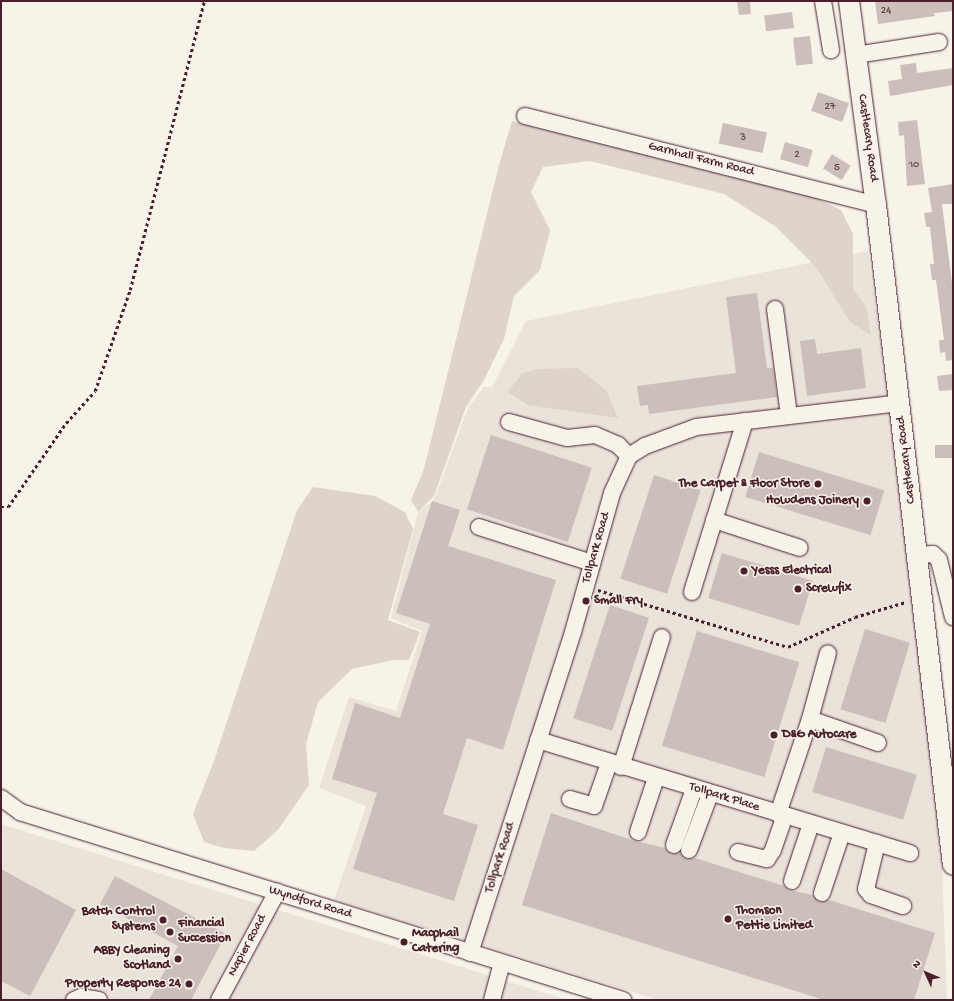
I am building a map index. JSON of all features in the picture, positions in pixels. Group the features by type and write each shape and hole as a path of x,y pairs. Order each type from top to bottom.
{"main road":[{"name":"Castlecary Road","path":"849,1 900,403 953,865"}],"street":[{"path":"823,1 831,50"},
{"path":"856,55 939,42"},
{"name":"Garnhall Farm Road","path":"525,116 876,205"},
{"path":"775,309 789,415"},
{"path":"508,422 567,438 595,435 618,445 629,456 645,446 696,428 789,415 900,403"},
{"path":"692,592 745,421"},
{"name":"Tollpark Road","path":"470,952 586,586 612,493 629,456"},
{"path":"714,520 800,548"},
{"path":"479,527 592,563"},
{"path":"918,555 933,554 939,560 953,617"},
{"path":"570,799 594,806 615,765 662,637"},
{"path":"738,852 759,859 767,858 773,850 828,653"},
{"path":"810,718 878,743"},
{"name":"Tollpark Place","path":"538,740 656,778 910,853"},
{"path":"638,832 656,778"},
{"path":"674,845 694,789"},
{"path":"689,850 710,794"},
{"name":"Wyndford Road","path":"1,798 20,812 622,1000"},
{"path":"792,881 811,824"},
{"path":"822,893 842,833"},
{"path":"877,843 864,887 871,894 903,906"},
{"name":"Napier Road","path":"219,1000 277,892"},
{"path":"492,1000 502,963"},
{"path":"74,1000 81,997 99,1000"}],"path":[{"path":"1,507 8,506 66,423 96,391 130,290 204,1"},
{"path":"586,586 788,647 855,618 922,598"}],"shaded area":[{"path":"512,121 808,194 841,210 853,234 853,289 866,307 871,335 850,322 816,267 776,227 724,194 590,161 543,167 531,192 550,230 540,270 514,296 504,339 484,380 466,407 434,496 418,512 411,500 424,469 499,165"},
{"path":"868,251 905,516 942,868 947,1000 659,1000 334,900 366,806 319,788 349,697 396,711 422,631 391,618 418,512 434,500 468,408 484,387 492,387 526,321"},
{"path":"578,368 606,390 618,418 528,405 508,392 522,373 538,369"},
{"path":"313,487 375,496 405,512 413,529 388,620 420,632 409,660 393,660 352,669 318,702 306,744 309,785 277,831 254,851 224,848 204,842 193,814 214,761 297,510"},
{"path":"1,824 568,1000 1,1000"}],"building":[{"path":"737,1 750,1 751,14 739,15"},
{"path":"875,1 953,1 953,11 934,13 935,16 878,24"},
{"path":"792,12 794,28 766,31 764,15"},
{"path":"810,36 813,64 796,66 793,38"},
{"path":"916,63 917,73 953,68 953,85 890,96 888,81 902,79 900,65"},
{"path":"818,92 849,103 842,122 811,111"},
{"path":"917,120 925,184 907,186 904,135 899,136 898,122"},
{"path":"723,123 767,132 763,153 719,144"},
{"path":"785,142 813,150 808,167 780,159"},
{"path":"832,154 851,166 842,180 823,168"},
{"path":"953,184 953,204 942,204 953,291 953,360 946,361 945,352 940,353 939,340 944,340 936,280 932,280 930,264 934,264 930,227 926,227 924,213 932,212 928,188"},
{"path":"757,293 767,368 773,368 777,397 649,414 648,405 640,406 637,386 736,373 726,297"},
{"path":"815,339 817,354 861,348 866,388 807,396 800,341"},
{"path":"953,374 953,390 939,391 937,376"},
{"path":"491,435 592,468 568,542 467,509"},
{"path":"935,445 953,445 953,458 935,458"},
{"path":"759,452 884,490 871,535 745,497"},
{"path":"654,475 701,490 667,594 620,579"},
{"path":"432,501 460,510 448,546 556,580 503,750 467,738 443,814 478,825 454,901 353,869 377,793 332,779 355,703 400,718 430,624 396,613"},
{"path":"722,553 813,581 799,626 708,598"},
{"path":"610,605 649,618 612,731 573,718"},
{"path":"865,629 910,643 885,723 840,709"},
{"path":"697,631 799,662 764,777 662,746"},
{"path":"826,747 917,775 903,820 812,792"},
{"name":"Thomson Pettie Limited","path":"551,813 635,841 665,848 671,854 680,853 686,859 695,858 784,886 789,890 813,895 819,902 829,900 935,933 914,1000 824,1000 522,905"},
{"path":"1,869 76,910 30,996 1,981"},
{"path":"115,876 226,934 191,1000 149,1000 178,946 100,904"}],"place":[{"name":"The Carpet & Floor Store","path":"818,484"},
{"name":"Howdens Joinery","path":"867,501"},
{"name":"Yesss Electrical","path":"744,571"},
{"name":"Screwfix","path":"798,589"},
{"name":"Small Fry","path":"586,601"},
{"name":"D&G Autocare","path":"774,735"},
{"name":"Thomson Pettie Limited","path":"728,919"},
{"name":"Batch Control Systems","path":"163,920"},
{"name":"Financial Succession","path":"170,932"},
{"name":"Macphail Catering","path":"404,942"},
{"name":"ABBY Cleaning Scotland","path":"178,959"},
{"name":"Property Response 24","path":"189,984"}]}
